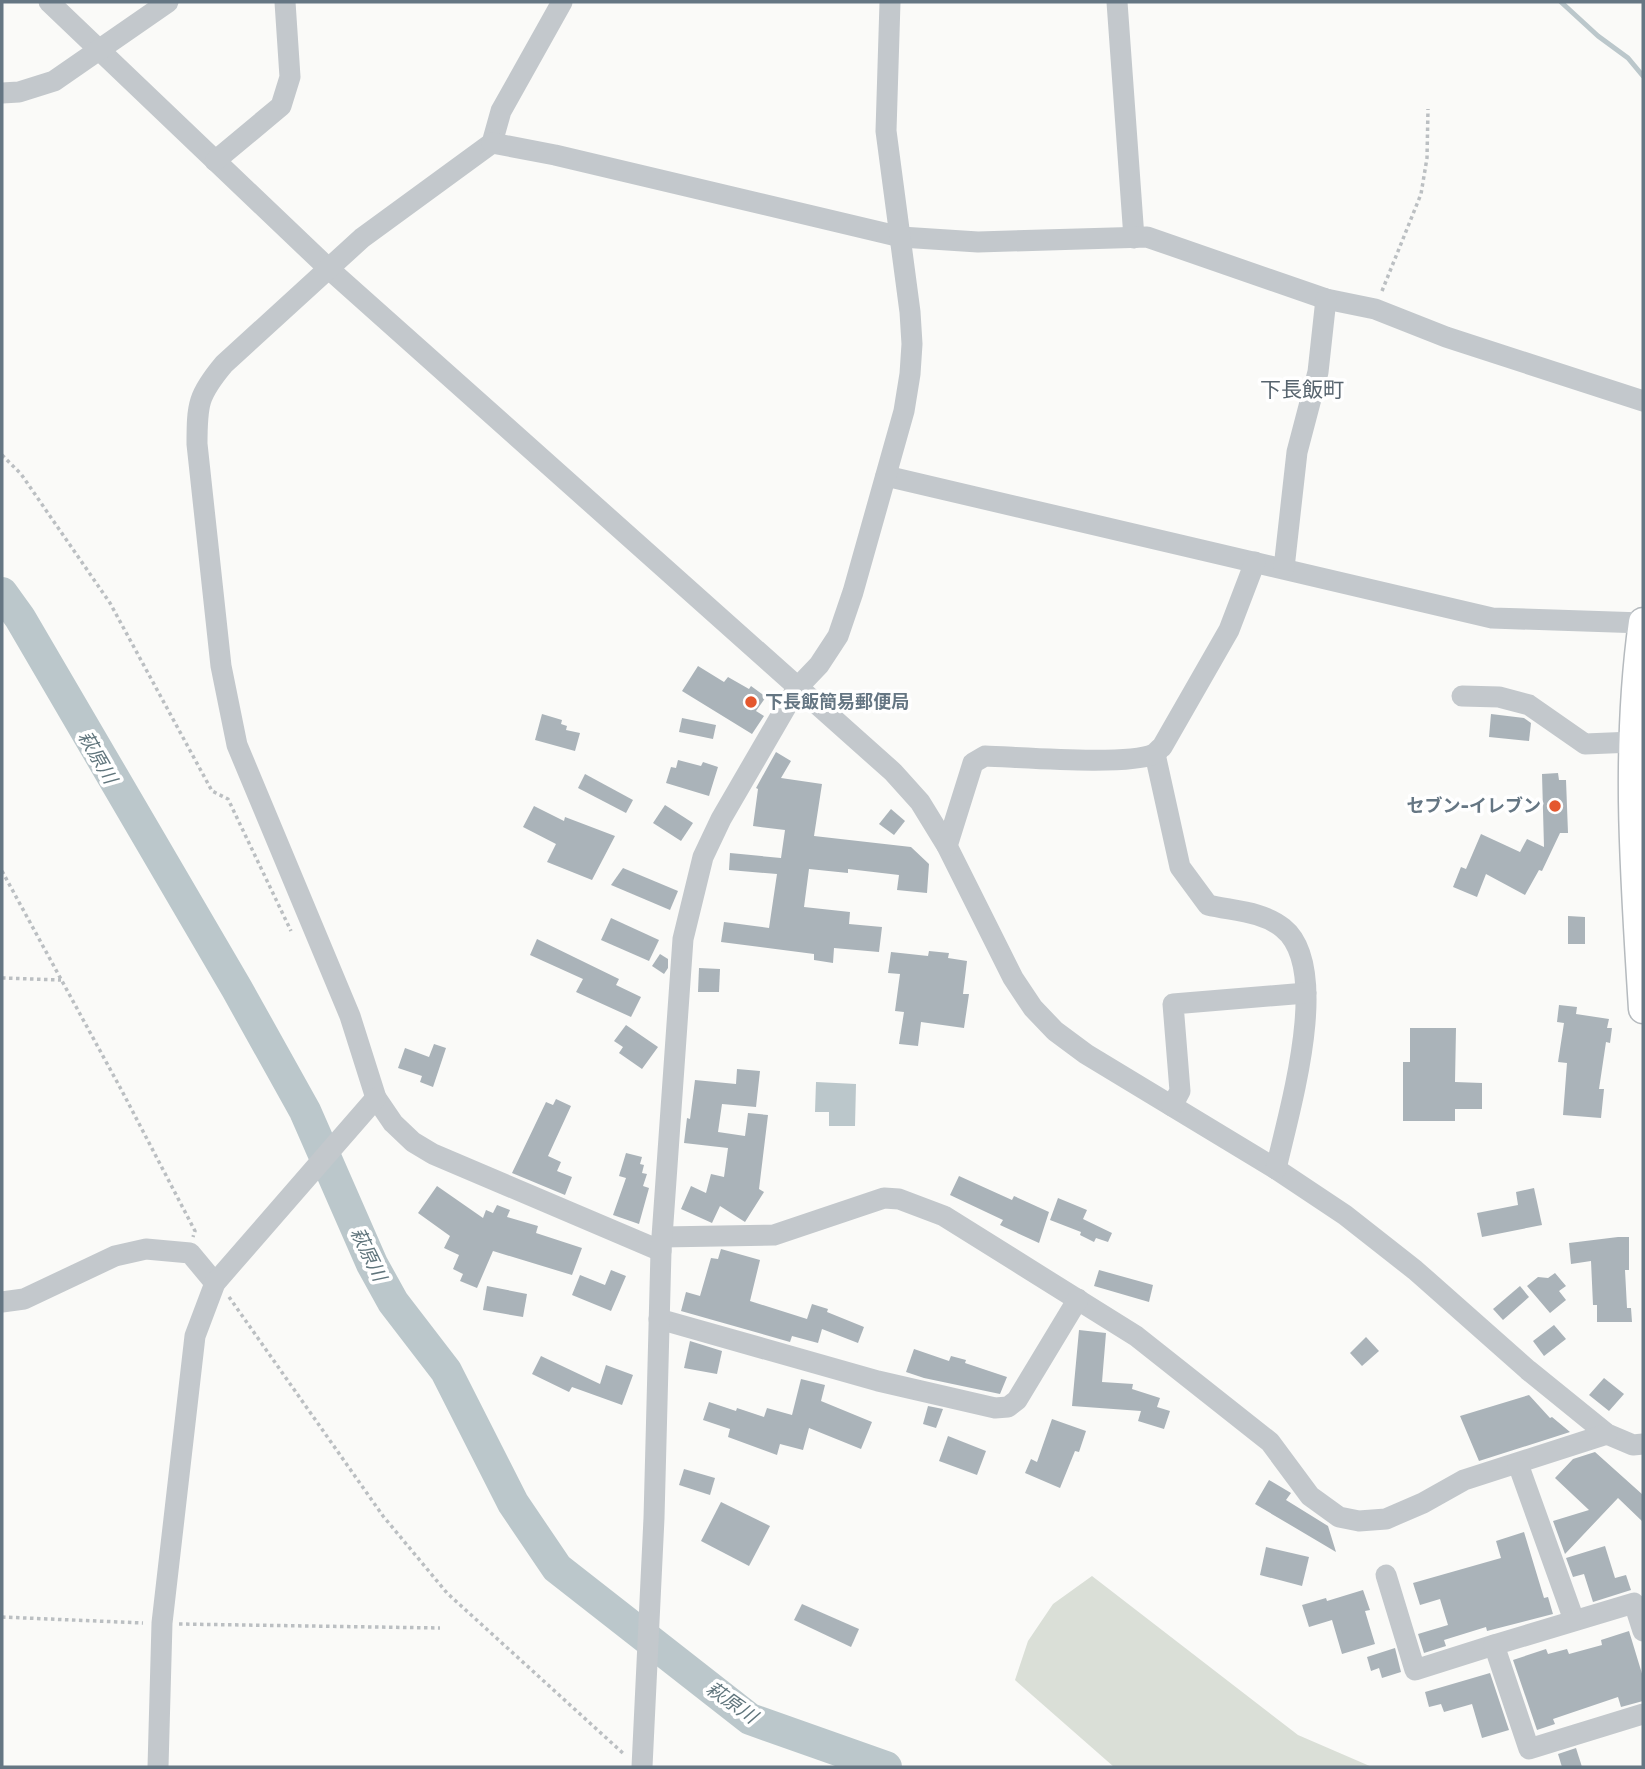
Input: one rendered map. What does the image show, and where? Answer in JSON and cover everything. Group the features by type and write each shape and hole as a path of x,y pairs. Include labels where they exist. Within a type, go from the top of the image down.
{"main road":[{"path":"1643,623 1633,742 1643,1009"}],"street":[{"path":"49,2 329,269 893,772 920,802 947,846 1013,978 1033,1008 1055,1031 1086,1054 1276,1169 1345,1215 1415,1270 1528,1370 1607,1434 1633,1444 1643,1444"},
{"path":"2,93 19,92 54,81 167,2"},
{"path":"215,161 281,106 290,76 285,2"},
{"path":"562,2 501,111 492,143 362,238 224,364 208,384 197,409 197,444 221,666 237,745 350,1016 370,1105 413,1142 433,1154 661,1244 774,1235 884,1198 899,1199 944,1216 1136,1336 1270,1442 1310,1496 1339,1517 1359,1521 1386,1519 1423,1503 1464,1480 1607,1434"},
{"path":"635,1763 654,1518 661,1244 683,939 703,857 721,819 797,688 820,665 838,636 904,411 912,354 910,312 886,131 890,2"},
{"path":"1117,2 1134,238"},
{"path":"492,143 555,155 901,237 978,242 1147,237 1326,299 1375,309 1446,337 1643,401"},
{"path":"1284,568 1297,453 1318,372 1326,299"},
{"path":"886,476 1492,618 1643,623"},
{"path":"947,846 973,763 985,756 1109,759 1138,758 1155,754 1162,747 1229,630 1255,562"},
{"path":"1462,696 1499,697 1529,705 1585,744 1633,742"},
{"path":"1155,754 1180,867 1189,881 1208,905 1252,912 1270,919 1298,944 1306,993 1305,1037 1276,1169"},
{"path":"1172,1106 1180,1091 1173,1004 1306,993"},
{"path":"158,1767 162,1623 195,1336 220,1279 370,1105"},
{"path":"2,1302 24,1299 115,1256 146,1249 190,1253 220,1279"},
{"path":"659,1319 878,1381 995,1408 1008,1407 1017,1400 1078,1299"},
{"path":"1518,1464 1574,1620"},
{"path":"1386,1575 1416,1670 1634,1603 1643,1631"},
{"path":"1494,1645 1529,1749 1643,1714"}],"path":[{"path":"1375,309 1421,194 1427,158 1428,109"},
{"path":"2,455 21,474 110,603 212,791 228,799 293,935"},
{"path":"2,871 195,1231 190,1253"},
{"path":"2,978 61,980"},
{"path":"220,1279 233,1302 383,1516 446,1593 635,1763"},
{"path":"2,1617 440,1628"}],"shaded area":[{"path":"816,1082 856,1084 855,1126 829,1126 829,1112 815,1112"},
{"path":"1092,1576 1298,1735 1372,1767 1114,1767 1015,1680 1028,1641 1053,1604"}],"building":[{"path":"698,666 724,682 728,677 749,689 751,686 766,697 756,711 764,716 752,734 682,691"},
{"path":"542,714 562,720 561,724 567,726 566,730 580,733 575,751 535,740"},
{"path":"1491,714 1524,718 1531,723 1529,741 1489,737"},
{"path":"682,718 716,725 713,739 679,732"},
{"path":"776,752 791,761 781,778 822,784 814,836 911,847 929,864 927,893 897,890 899,875 848,869 848,873 809,869 804,907 850,912 849,924 882,927 879,952 834,948 833,963 814,960 814,954 721,942 724,922 769,928 777,874 729,870 730,853 781,858 785,830 753,826 756,788"},
{"path":"678,760 701,766 703,762 718,767 709,796 666,783 671,767 676,768"},
{"path":"1558,773 1559,780 1566,780 1568,833 1560,833 1542,871 1539,870 1525,895 1486,874 1477,897 1453,887 1461,867 1466,869 1481,834 1520,852 1527,839 1544,847 1542,774"},
{"path":"585,774 633,800 626,813 578,788"},
{"path":"665,805 693,823 681,841 653,823"},
{"path":"534,806 564,821 565,817 615,836 592,880 547,862 556,844 523,827"},
{"path":"891,809 905,821 894,835 879,824"},
{"path":"623,868 678,891 670,910 611,885"},
{"path":"1568,916 1585,917 1585,944 1568,944"},
{"path":"611,918 659,940 649,961 601,940"},
{"path":"537,939 619,979 616,985 641,997 631,1017 576,992 583,979 530,955"},
{"path":"929,951 949,953 948,958 967,961 963,994 969,994 964,1028 921,1022 918,1046 899,1044 904,1012 895,1011 900,974 888,973 891,952 928,956"},
{"path":"660,954 668,959 668,968 664,974 652,966"},
{"path":"699,968 720,969 719,992 698,992"},
{"path":"1559,1005 1577,1007 1576,1014 1609,1019 1607,1028 1612,1028 1610,1043 1606,1042 1599,1089 1604,1089 1601,1118 1563,1115 1567,1063 1558,1062 1564,1023 1557,1022"},
{"path":"626,1025 658,1047 642,1069 619,1053 623,1047 614,1041"},
{"path":"1410,1028 1456,1028 1455,1082 1482,1083 1482,1109 1455,1109 1455,1121 1403,1121 1403,1062 1410,1062"},
{"path":"434,1044 446,1048 433,1087 420,1082 422,1076 398,1068 405,1048 429,1057"},
{"path":"737,1069 760,1071 756,1107 722,1104 718,1132 745,1136 748,1113 768,1115 759,1189 764,1192 745,1222 720,1206 712,1223 681,1209 691,1186 706,1193 711,1174 724,1177 728,1148 684,1143 687,1118 690,1119 695,1080 736,1084"},
{"path":"556,1099 571,1106 548,1156 561,1162 557,1171 572,1177 565,1195 512,1173 546,1102 553,1105"},
{"path":"626,1153 642,1157 642,1173 647,1174 643,1186 649,1188 639,1224 613,1215 626,1178 619,1176"},
{"path":"959,1176 1012,1200 1014,1196 1049,1212 1039,1243 1000,1225 1003,1220 950,1195"},
{"path":"437,1186 483,1218 486,1210 493,1213 497,1205 510,1210 507,1217 538,1226 536,1233 582,1248 572,1275 493,1251 477,1288 460,1281 463,1274 453,1269 459,1255 444,1248 450,1236 418,1213"},
{"path":"1534,1188 1542,1225 1482,1237 1477,1213 1518,1205 1516,1192"},
{"path":"1058,1198 1087,1210 1083,1219 1112,1233 1108,1242 1096,1238 1094,1242 1080,1235 1081,1232 1050,1220"},
{"path":"1629,1237 1629,1270 1625,1270 1627,1308 1631,1308 1632,1322 1597,1322 1597,1305 1593,1305 1591,1261 1571,1264 1569,1243"},
{"path":"721,1249 760,1260 750,1301 807,1319 812,1304 828,1309 827,1312 864,1327 858,1343 822,1329 818,1343 792,1336 790,1342 681,1311 686,1292 700,1296 711,1258 718,1259"},
{"path":"611,1270 626,1276 611,1311 572,1295 580,1275 605,1285"},
{"path":"1099,1270 1153,1285 1149,1302 1094,1286"},
{"path":"1555,1273 1566,1286 1559,1291 1566,1300 1550,1313 1527,1286 1538,1277 1548,1278"},
{"path":"487,1286 527,1294 523,1317 483,1310"},
{"path":"1520,1286 1529,1297 1503,1320 1493,1309"},
{"path":"1554,1325 1566,1339 1544,1356 1533,1341"},
{"path":"1079,1330 1106,1333 1102,1382 1133,1384 1132,1389 1160,1398 1157,1407 1170,1411 1164,1429 1138,1421 1141,1411 1072,1406"},
{"path":"1366,1337 1379,1351 1362,1366 1350,1353"},
{"path":"690,1341 722,1351 717,1374 684,1368"},
{"path":"914,1349 949,1361 951,1356 966,1360 965,1363 1007,1377 1000,1394 924,1378 906,1372"},
{"path":"541,1356 600,1384 606,1365 633,1375 622,1405 572,1387 569,1392 532,1374"},
{"path":"1604,1378 1624,1394 1609,1411 1589,1395"},
{"path":"801,1379 825,1385 821,1401 872,1422 861,1449 809,1428 803,1450 780,1444 777,1455 728,1437 730,1429 703,1420 709,1402 764,1417 767,1408 792,1415"},
{"path":"1529,1395 1550,1418 1570,1432 1479,1461 1460,1416"},
{"path":"928,1406 943,1409 936,1428 923,1424"},
{"path":"1052,1419 1086,1431 1079,1452 1075,1451 1060,1488 1025,1473 1031,1459 1037,1462"},
{"path":"948,1436 986,1451 977,1475 939,1461"},
{"path":"1595,1452 1643,1495 1643,1522 1618,1498 1565,1554 1553,1521 1589,1510 1555,1478 1573,1459"},
{"path":"684,1469 715,1478 710,1495 679,1485"},
{"path":"1269,1480 1291,1493 1286,1500 1328,1526 1336,1552 1255,1504"},
{"path":"721,1502 770,1526 749,1566 701,1541"},
{"path":"1524,1532 1544,1598 1548,1597 1553,1614 1487,1631 1486,1627 1444,1640 1446,1646 1424,1653 1418,1634 1448,1625 1440,1599 1420,1605 1413,1583 1501,1558 1496,1541"},
{"path":"1605,1546 1615,1578 1626,1575 1631,1590 1593,1602 1584,1574 1573,1577 1566,1558"},
{"path":"1266,1547 1309,1557 1302,1586 1260,1575"},
{"path":"1363,1590 1370,1610 1365,1611 1375,1644 1342,1654 1332,1620 1309,1627 1302,1605"},
{"path":"802,1604 859,1629 851,1647 794,1620"},
{"path":"1629,1631 1643,1677 1643,1701 1621,1707 1618,1697 1553,1719 1555,1724 1537,1730 1513,1660 1546,1649 1548,1654 1567,1649 1569,1654 1602,1645 1601,1640"},
{"path":"1395,1648 1401,1672 1382,1678 1379,1668 1371,1671 1367,1657"},
{"path":"1490,1673 1509,1730 1482,1738 1472,1704 1444,1712 1441,1704 1429,1707 1425,1692"},
{"path":"1576,1748 1582,1767 1562,1767 1558,1754"}],"waterway":[{"path":"1561,2 1598,36 1628,58 1643,76"},
{"name":"萩原川","path":"2,593 20,618 237,989 305,1111 372,1264 393,1302 446,1371 513,1503 557,1568 750,1719 886,1767"}],"place":[{"name":"下長飯簡易郵便局","path":"751,702"},
{"name":"セブン-イレブン","path":"1555,806"}],"district":[{"name":"下長飯町","path":"1302,390"}]}
